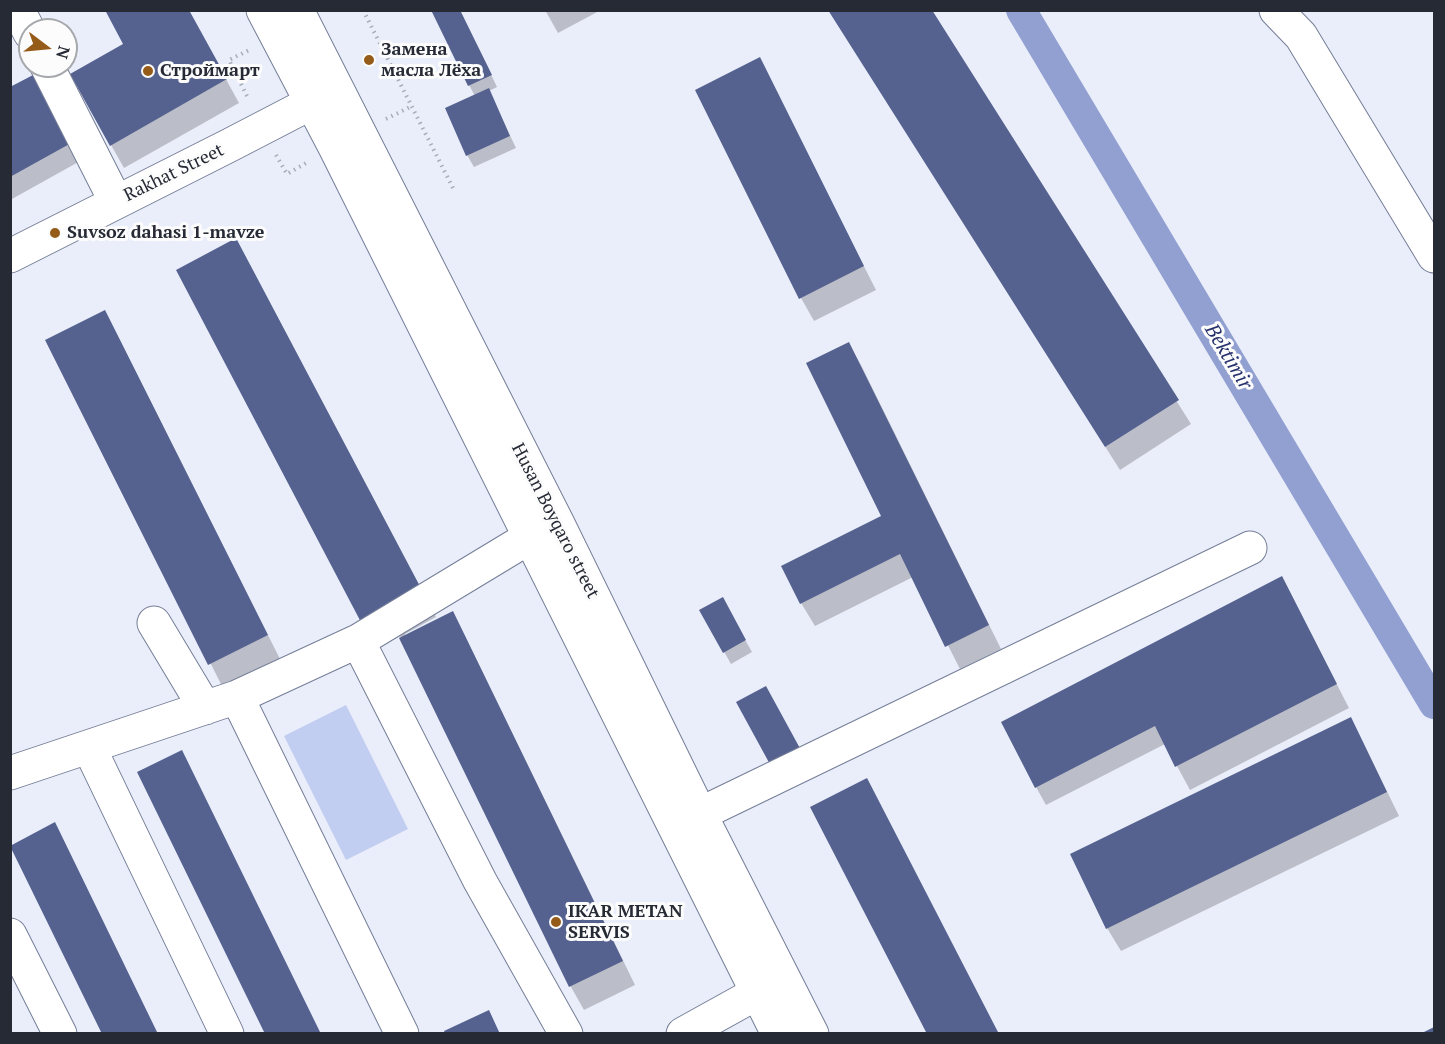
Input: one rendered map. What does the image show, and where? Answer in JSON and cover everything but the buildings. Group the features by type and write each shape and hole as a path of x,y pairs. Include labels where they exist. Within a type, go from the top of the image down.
{"main road":[{"name":"Husan Boyqaro street","path":"264,10 324,96 544,531 778,1034"},
{"name":"Husan Boyqaro street","path":"297,10 324,96"},
{"path":"1276,10 1301,36 1434,256"},
{"path":"52,78 116,202"},
{"name":"Rakhat Street","path":"10,256 324,96"},
{"name":"Husan Boyqaro street","path":"544,531 700,814 812,1034"},
{"path":"10,773 237,697 358,641 544,531"},
{"path":"700,814 1250,548"},
{"path":"154,623 204,708"},
{"path":"358,641 480,881 566,1034"},
{"path":"237,697 402,1034"},
{"path":"89,747 227,1034"},
{"path":"10,935 60,1034"},
{"path":"683,1034 758,993"}],"path":[{"path":"363,10 453,188"},
{"path":"247,96 229,60 253,48"},
{"path":"377,124 412,106"},
{"path":"276,154 287,174 312,160"}],"shaded area":[{"path":"346,705 408,829 346,860 284,736"}],"waterway":[{"name":"Bektimir","path":"1021,10 1434,704"}],"place":[{"name":"Замена масла Лёха","path":"369,60"},
{"name":"Строймарт","path":"148,71"},
{"name":"Suvsoz dahasi 1-mavze","path":"55,233"},
{"name":"IKAR METAN SERVIS","path":"556,922"}]}
